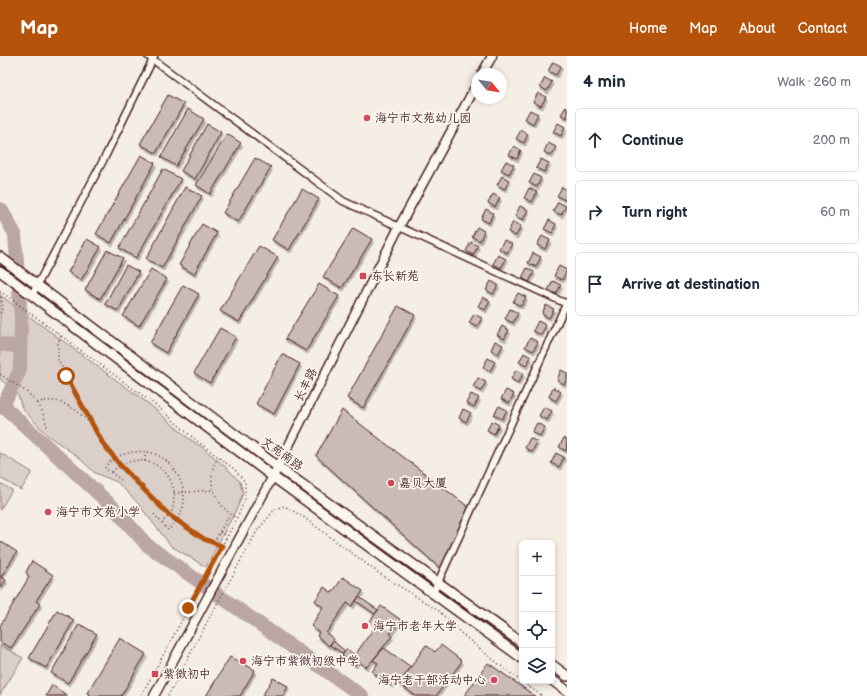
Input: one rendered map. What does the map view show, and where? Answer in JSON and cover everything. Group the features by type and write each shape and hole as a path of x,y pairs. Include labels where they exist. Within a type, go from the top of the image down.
{"main road":[{"name":"文苑南路","path":"0,257 278,467 519,641"},
{"name":"文苑南路","path":"0,271 272,476 519,656"},
{"path":"555,667 567,676"},
{"path":"555,682 567,691"}],"street":[{"path":"485,68 492,56"},
{"path":"32,295 34,282 106,155 152,57 343,201 567,303 433,594"},
{"name":"长丰路","path":"154,696 278,467 399,227 471,95"}],"path":[{"path":"0,292 3,307 0,314"},
{"path":"0,292 152,403 192,437 236,470 245,482 245,500 222,546 141,696"},
{"path":"61,336 58,343 58,360 61,368 71,382 102,442 120,465 169,515 204,539 222,546"},
{"path":"0,374 24,391 37,403 42,411 47,427"},
{"path":"37,403 43,401 59,401 69,405 92,425"},
{"path":"121,480 105,468 107,464 115,458 132,452 146,452 153,453 168,463 179,478 184,493 182,512 168,530 154,514"},
{"path":"145,461 146,452"},
{"path":"218,456 213,465 214,495 222,507 236,518"},
{"path":"112,472 120,465 132,461 145,461 156,465 167,475 174,488 173,505 169,515 162,522"},
{"path":"174,493 213,490"},
{"path":"168,696 257,531 275,509 284,506 302,516 380,574 439,611 462,634 506,670 542,696"},
{"path":"214,542 230,514"},
{"path":"220,532 227,536"}],"shaded area":[{"path":"0,295 149,404 188,438 202,447 230,471 240,482 243,493 238,506 206,567 171,546 136,501 117,482 95,473 77,456 47,435 22,408 18,395 0,379"},
{"path":"0,453 32,472 21,490 0,478"},
{"path":"0,483 12,490 0,510"},
{"path":"0,645 23,658 0,695"}],"building":[{"path":"553,62 561,66 556,75 548,71"},
{"path":"545,78 552,82 547,91 540,87"},
{"path":"538,93 546,97 541,106 533,102"},
{"path":"168,95 184,104 156,153 140,144"},
{"path":"566,106 567,107 567,118 561,115"},
{"path":"188,109 204,119 176,166 161,157"},
{"path":"530,110 538,114 533,124 525,119"},
{"path":"558,123 565,127 561,136 553,132"},
{"path":"207,124 221,132 195,179 181,171"},
{"path":"521,130 528,134 524,143 516,139"},
{"path":"227,134 241,143 210,194 196,185"},
{"path":"548,143 556,147 551,156 544,152"},
{"path":"514,146 521,150 517,159 509,155"},
{"path":"141,155 155,163 111,243 96,234"},
{"path":"255,158 271,167 238,222 223,213"},
{"path":"541,159 549,163 544,172 536,168"},
{"path":"506,161 514,165 509,174 501,170"},
{"path":"163,169 181,179 136,258 119,248"},
{"path":"534,174 541,178 537,187 529,183"},
{"path":"502,176 509,180 505,189 497,185"},
{"path":"185,187 202,196 162,268 146,259"},
{"path":"562,187 567,190 567,197 565,200 557,196"},
{"path":"529,188 537,192 532,202 524,198"},
{"path":"302,189 319,199 289,250 272,240"},
{"path":"493,194 500,198 495,207 488,203"},
{"path":"558,202 566,206 561,215 553,211"},
{"path":"520,206 528,210 523,220 515,216"},
{"path":"486,209 493,213 489,223 481,219"},
{"path":"549,220 556,224 552,233 544,229"},
{"path":"513,222 521,226 516,236 508,232"},
{"path":"202,224 217,233 194,274 179,265"},
{"path":"477,227 484,231 480,241 472,237"},
{"path":"353,228 372,239 342,288 323,277"},
{"path":"542,236 550,240 545,249 537,245"},
{"path":"87,239 101,247 81,280 68,272"},
{"path":"504,240 512,244 507,253 499,249"},
{"path":"471,242 478,246 473,255 466,251"},
{"path":"259,246 278,257 239,322 220,311"},
{"path":"107,250 123,258 100,299 85,290"},
{"path":"533,253 541,257 536,267 528,263"},
{"path":"498,255 506,259 501,268 493,264"},
{"path":"126,265 139,272 118,311 105,304"},
{"path":"559,266 567,270 562,280 554,276"},
{"path":"527,268 534,272 529,282 522,278"},
{"path":"151,269 167,279 139,326 123,316"},
{"path":"491,281 498,285 493,294 486,290"},
{"path":"553,281 561,285 556,294 548,290"},
{"path":"319,284 339,296 306,351 285,339"},
{"path":"183,285 199,294 166,353 150,343"},
{"path":"518,293 526,297 521,306 513,302"},
{"path":"483,297 490,301 485,310 478,306"},
{"path":"546,305 554,309 549,318 542,314"},
{"path":"398,306 415,315 363,408 347,398"},
{"path":"510,309 518,313 513,323 505,319"},
{"path":"474,314 482,318 477,327 469,323"},
{"path":"538,321 546,325 541,335 533,331"},
{"path":"502,326 509,330 504,339 497,335"},
{"path":"220,328 236,337 210,383 194,373"},
{"path":"530,338 538,342 533,351 525,347"},
{"path":"495,341 503,345 498,354 491,350"},
{"path":"524,353 531,357 526,366 519,362"},
{"path":"282,354 300,364 274,414 256,404"},
{"path":"488,358 495,362 490,371 483,367"},
{"path":"516,370 523,374 518,383 511,379"},
{"path":"561,370 567,373 567,378 564,384 557,380"},
{"path":"478,378 486,382 481,391 473,387"},
{"path":"553,387 561,392 556,401 549,397"},
{"path":"506,390 514,394 509,403 501,399"},
{"path":"471,394 479,398 474,407 466,403"},
{"path":"499,406 507,410 502,419 494,415"},
{"path":"544,407 552,411 547,420 539,416"},
{"path":"463,409 471,413 466,422 459,418"},
{"name":"嘉贝大厦","path":"342,410 471,509 443,571 316,456"},
{"path":"492,421 499,425 494,434 487,430"},
{"path":"537,423 545,427 540,436 532,432"},
{"path":"530,438 537,442 532,452 525,448"},
{"path":"564,438 567,440 566,451 559,447"},
{"path":"556,453 564,457 559,467 551,463"},
{"path":"0,541 17,552 1,577 6,580 0,589"},
{"path":"32,561 53,575 36,601 40,604 11,648 0,642 0,626 29,577 26,572"},
{"path":"343,577 363,591 352,606 347,603 326,633 334,639 329,646 317,636 319,632 311,626 323,607 315,601 324,587 332,593"},
{"path":"359,597 378,610 375,614 356,601"},
{"path":"381,606 401,620 390,634 392,636 366,667 358,661 355,665 342,656 346,649 355,655 376,625 370,621"},
{"path":"57,610 74,620 46,668 29,658"},
{"path":"79,624 97,634 68,683 51,673"},
{"path":"120,638 146,654 121,696 92,696 87,693"},
{"path":"333,641 345,651 343,654 330,645"},
{"path":"426,645 435,652 441,645 462,661 436,696 416,696 399,684"},
{"path":"384,648 411,667 402,680 397,677 391,685 372,672 378,663 373,660"},
{"path":"230,657 255,670 240,696 206,696"},
{"name":"海宁老干部活动中心","path":"488,663 535,696 464,696"},
{"path":"273,678 288,686 283,696 262,696"},
{"path":"52,685 68,696 46,696"}],"waterway":[{"path":"0,209 15,234 21,319 20,370 3,406 0,408"},
{"path":"0,344 20,347"},
{"path":"0,403 114,508 147,545 362,696"}],"place":[{"name":"海宁市文苑幼儿园","path":"367,118"},
{"name":"东长新苑","path":"363,276"},
{"name":"嘉贝大厦","path":"391,483"},
{"name":"海宁市文苑小学","path":"48,512"},
{"name":"海宁市老年大学","path":"365,626"},
{"name":"海宁市紫微初级中学","path":"243,661"},
{"name":"紫微初中","path":"155,674"},
{"name":"海宁老干部活动中心","path":"494,680"}],"route":[{"path":"66,376 71,382 102,442 120,465 176,521 204,539 222,546 188,608"}]}
